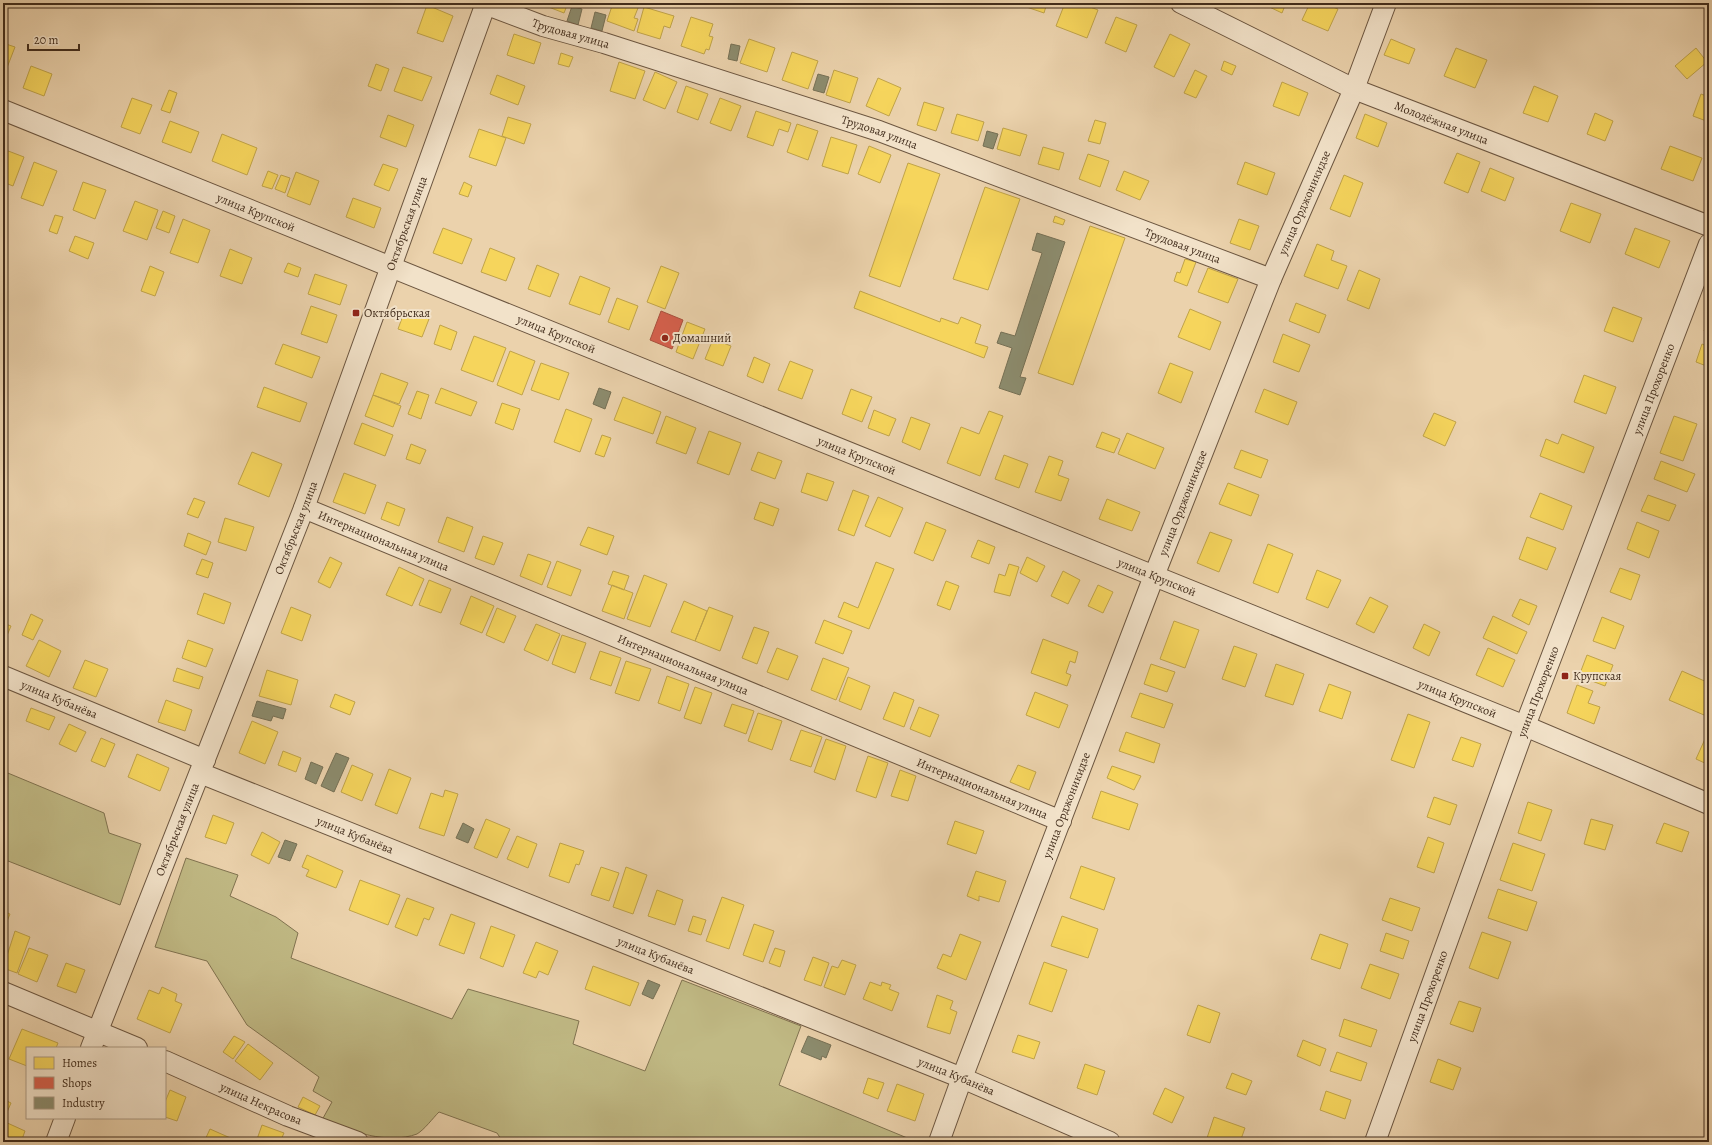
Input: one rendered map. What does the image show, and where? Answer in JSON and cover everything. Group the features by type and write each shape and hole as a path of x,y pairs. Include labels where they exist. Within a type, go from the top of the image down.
{"street":[{"name":"Молодёжная улица","path":"1181,3 1354,89 1709,226"},
{"name":"улица Орджоникидзе","path":"939,1142 962,1078 1154,576 1271,279 1354,89 1386,3"},
{"name":"Октябрьская улица","path":"94,1039 304,508 391,268 484,4"},
{"name":"Трудовая улица","path":"484,4 543,26 604,43 879,131 1271,279"},
{"name":"улица Крупской","path":"3,110 1525,726 1709,804"},
{"name":"улица Прохоренко","path":"1374,1142 1525,726 1709,244"},
{"name":"Интернациональная улица","path":"304,508 1060,821"},
{"name":"улица Кубанёва","path":"3,676 202,767 962,1078 1110,1142"},
{"path":"3,992 94,1039 132,1047"},
{"name":"улица Некрасова","path":"166,1061 288,1116 358,1142"},
{"path":"56,1142 65,1119"}],"shaded area":[{"path":"3,771 104,813 109,833 141,844 120,905 3,859"},
{"path":"186,858 238,875 230,896 276,917 298,933 291,958 452,1019 468,989 579,1021 573,1044 645,1071 682,980 801,1026 779,1085 917,1142 503,1142 497,1133 439,1112 426,1127 417,1134 394,1138 357,1132 322,1120 332,1102 313,1091 319,1077 247,1025 207,961 155,947"}],"building: Homes":[{"path":"547,3 568,3 564,13 546,6"},
{"path":"613,3 640,3 634,18 638,19 634,31 607,21"},
{"path":"1015,3 1047,3 1044,13"},
{"path":"1065,3 1080,3 1098,10 1087,38 1056,26"},
{"path":"1261,3 1286,3 1282,13"},
{"path":"1310,3 1323,3 1338,9 1328,31 1302,20"},
{"path":"427,5 453,16 443,42 417,33"},
{"path":"644,7 674,16 670,28 664,26 660,39 637,32"},
{"path":"691,17 713,24 709,36 713,37 709,50 706,49 704,54 681,46"},
{"path":"1116,17 1137,25 1126,52 1105,43"},
{"path":"514,34 541,43 534,64 507,55"},
{"path":"1170,34 1190,44 1174,77 1154,67"},
{"path":"749,39 775,48 767,72 740,63"},
{"path":"1391,39 1415,49 1409,64 1384,55"},
{"path":"3,43 15,47 3,78"},
{"path":"1456,48 1487,60 1475,88 1444,76"},
{"path":"1696,48 1707,62 1687,79 1675,66"},
{"path":"792,52 818,61 808,89 782,80"},
{"path":"561,53 573,57 569,67 558,64"},
{"path":"1224,61 1236,66 1232,75 1221,70"},
{"path":"619,62 645,71 635,99 610,91"},
{"path":"376,64 389,69 381,91 368,86"},
{"path":"31,66 52,74 44,96 23,88"},
{"path":"403,67 432,77 422,101 394,91"},
{"path":"834,70 858,78 850,103 826,95"},
{"path":"1195,70 1207,76 1196,98 1184,93"},
{"path":"655,72 677,82 665,109 643,100"},
{"path":"497,75 525,86 518,105 490,94"},
{"path":"878,78 901,88 889,116 866,106"},
{"path":"1282,82 1308,93 1299,116 1273,106"},
{"path":"686,86 708,94 698,120 677,112"},
{"path":"1534,86 1558,96 1548,122 1523,113"},
{"path":"169,90 177,93 170,113 161,110"},
{"path":"1701,94 1709,97 1709,122 1693,116"},
{"path":"132,98 152,105 140,134 121,127"},
{"path":"720,98 741,106 731,131 710,123"},
{"path":"924,102 944,108 936,131 917,125"},
{"path":"756,111 791,123 788,132 779,129 773,146 747,137"},
{"path":"1595,113 1613,121 1605,141 1587,134"},
{"path":"957,114 984,122 978,141 951,133"},
{"path":"1365,114 1387,123 1378,147 1356,138"},
{"path":"388,115 414,125 406,147 380,137"},
{"path":"508,117 531,124 524,144 502,136"},
{"path":"1095,120 1106,123 1100,144 1088,141"},
{"path":"170,121 199,132 191,153 162,142"},
{"path":"797,124 818,131 808,160 787,152"},
{"path":"1003,128 1027,135 1020,156 997,149"},
{"path":"479,129 506,138 496,166 469,157"},
{"path":"222,134 257,148 247,175 212,161"},
{"path":"831,137 857,145 848,174 822,166"},
{"path":"869,146 891,155 880,183 858,174"},
{"path":"1670,146 1702,158 1693,181 1661,169"},
{"path":"1043,147 1064,153 1059,170 1038,164"},
{"path":"3,149 24,157 13,186 3,182"},
{"path":"1457,153 1480,162 1468,193 1444,183"},
{"path":"1088,154 1109,161 1100,187 1079,179"},
{"path":"34,162 57,171 43,206 21,198"},
{"path":"1245,162 1275,173 1267,195 1237,184"},
{"path":"908,163 940,174 900,287 869,276"},
{"path":"383,164 398,169 389,191 374,185"},
{"path":"1490,168 1514,178 1505,201 1481,191"},
{"path":"268,171 278,175 272,189 262,186"},
{"path":"1124,171 1149,181 1140,200 1116,190"},
{"path":"296,172 319,181 310,205 287,196"},
{"path":"281,175 290,178 285,193 275,189"},
{"path":"1344,175 1363,183 1350,217 1330,209"},
{"path":"83,182 106,190 95,219 73,210"},
{"path":"464,182 472,186 468,197 459,194"},
{"path":"985,187 1020,199 988,290 953,279"},
{"path":"353,198 381,208 374,228 346,217"},
{"path":"135,201 158,210 147,240 123,231"},
{"path":"1571,203 1601,214 1590,243 1560,231"},
{"path":"163,211 175,216 169,233 156,228"},
{"path":"55,215 63,217 57,234 49,231"},
{"path":"1055,216 1065,220 1063,225 1053,222"},
{"path":"183,219 210,230 198,263 170,253"},
{"path":"1239,219 1259,226 1250,250 1230,243"},
{"path":"1090,226 1125,238 1073,385 1038,373"},
{"path":"443,228 472,239 462,264 433,253"},
{"path":"1635,228 1670,241 1659,268 1625,254"},
{"path":"75,236 94,243 88,259 69,251"},
{"path":"1317,244 1334,251 1331,260 1347,266 1338,289 1304,276"},
{"path":"490,248 515,258 506,281 481,272"},
{"path":"230,249 252,258 242,284 220,276"},
{"path":"1185,259 1196,262 1187,286 1174,281 1177,272 1180,273"},
{"path":"288,263 301,268 298,277 284,272"},
{"path":"537,265 559,274 550,297 528,289"},
{"path":"150,266 164,272 155,296 141,291"},
{"path":"661,266 679,273 665,309 647,302"},
{"path":"1208,268 1238,279 1228,303 1198,292"},
{"path":"1359,270 1380,279 1369,309 1347,300"},
{"path":"315,274 347,285 340,305 308,294"},
{"path":"580,276 610,288 600,315 569,304"},
{"path":"860,291 940,322 941,318 958,324 961,317 981,325 975,343 988,347 984,358 854,308"},
{"path":"617,298 638,306 629,330 608,322"},
{"path":"1296,303 1326,315 1319,333 1289,321"},
{"path":"311,306 337,315 327,343 301,334"},
{"path":"1613,307 1642,318 1633,342 1604,331"},
{"path":"1190,309 1221,322 1210,350 1178,337"},
{"path":"405,310 429,319 422,337 398,329"},
{"path":"1709,317 1709,332 1704,331"},
{"path":"687,322 705,329 693,359 676,352"},
{"path":"440,325 457,332 451,350 434,344"},
{"path":"1283,334 1310,345 1299,372 1273,362"},
{"path":"474,336 506,348 493,382 461,370"},
{"path":"713,339 731,346 723,366 705,359"},
{"path":"283,344 320,357 312,378 275,364"},
{"path":"1702,344 1709,347 1709,367 1696,362"},
{"path":"510,351 535,361 522,395 497,385"},
{"path":"754,357 770,364 763,383 747,376"},
{"path":"790,361 813,370 802,399 778,390"},
{"path":"541,363 569,373 559,400 531,390"},
{"path":"1170,363 1193,372 1181,403 1158,393"},
{"path":"381,373 408,383 399,404 373,395"},
{"path":"1584,375 1616,387 1606,414 1574,402"},
{"path":"264,387 307,403 300,422 257,407"},
{"path":"441,388 477,402 471,416 435,403"},
{"path":"851,389 872,397 862,422 842,414"},
{"path":"1264,389 1297,402 1288,425 1255,412"},
{"path":"417,391 429,395 421,419 408,414"},
{"path":"373,395 401,406 393,427 365,416"},
{"path":"623,397 661,412 653,434 614,420"},
{"path":"502,403 520,409 513,430 495,423"},
{"path":"566,409 592,419 580,452 554,442"},
{"path":"874,410 896,419 889,436 868,428"},
{"path":"989,411 1003,416 980,476 947,463 961,427 979,434"},
{"path":"1434,413 1456,422 1445,446 1423,436"},
{"path":"666,416 696,428 686,454 656,443"},
{"path":"1674,416 1697,424 1683,461 1660,453"},
{"path":"911,417 930,424 920,450 902,442"},
{"path":"362,423 393,435 385,456 354,444"},
{"path":"709,431 741,443 729,475 697,463"},
{"path":"1102,432 1120,439 1114,453 1096,447"},
{"path":"1127,433 1164,448 1155,469 1118,454"},
{"path":"1562,434 1594,447 1584,473 1540,456 1546,439 1558,444"},
{"path":"602,435 611,438 604,457 595,454"},
{"path":"411,444 426,450 420,464 406,459"},
{"path":"1241,450 1268,460 1261,478 1234,468"},
{"path":"252,452 282,464 269,497 238,484"},
{"path":"758,452 782,461 775,479 751,470"},
{"path":"1004,455 1028,464 1019,488 995,479"},
{"path":"1049,456 1063,461 1058,475 1069,479 1061,501 1035,492"},
{"path":"1661,461 1695,474 1687,492 1654,479"},
{"path":"344,473 376,485 365,514 333,502"},
{"path":"807,473 834,482 827,501 801,492"},
{"path":"1228,483 1259,495 1251,516 1219,504"},
{"path":"853,490 869,496 854,536 838,530"},
{"path":"1540,493 1572,506 1563,530 1530,517"},
{"path":"1648,495 1676,505 1669,521 1641,511"},
{"path":"878,497 903,508 890,537 865,526"},
{"path":"194,498 205,502 198,518 187,514"},
{"path":"1107,499 1140,512 1132,531 1099,519"},
{"path":"387,502 405,509 399,526 381,519"},
{"path":"760,502 779,509 773,526 754,519"},
{"path":"447,517 473,527 464,552 438,542"},
{"path":"225,518 254,527 246,551 218,542"},
{"path":"926,522 946,530 933,561 914,553"},
{"path":"1637,522 1659,531 1649,558 1627,549"},
{"path":"588,527 614,536 607,555 580,545"},
{"path":"1210,532 1232,540 1219,572 1197,563"},
{"path":"188,533 211,542 206,555 184,546"},
{"path":"483,536 503,543 494,565 475,558"},
{"path":"1527,537 1556,548 1547,570 1519,559"},
{"path":"978,540 995,547 989,564 971,557"},
{"path":"1268,544 1293,554 1278,593 1253,583"},
{"path":"528,554 551,562 542,585 520,576"},
{"path":"330,557 342,563 330,588 318,582"},
{"path":"1027,557 1045,566 1037,582 1020,573"},
{"path":"202,559 213,563 208,578 196,574"},
{"path":"557,561 581,570 571,596 547,587"},
{"path":"876,562 894,569 869,629 838,617 844,602 858,608"},
{"path":"1009,564 1019,567 1010,596 994,592 999,574 1005,576"},
{"path":"399,567 424,579 412,606 386,595"},
{"path":"1620,568 1640,575 1631,600 1610,592"},
{"path":"1317,570 1341,580 1328,608 1306,599"},
{"path":"613,571 629,576 624,590 608,584"},
{"path":"1063,571 1080,580 1068,604 1051,596"},
{"path":"644,575 667,584 650,627 627,619"},
{"path":"429,580 451,589 441,613 419,605"},
{"path":"946,581 959,586 950,610 937,605"},
{"path":"612,585 633,593 624,619 602,611"},
{"path":"1098,585 1113,592 1103,613 1088,606"},
{"path":"204,593 231,603 224,624 197,614"},
{"path":"471,596 494,606 482,633 460,624"},
{"path":"1370,597 1388,606 1374,633 1356,624"},
{"path":"1520,599 1537,606 1529,625 1512,616"},
{"path":"684,601 707,611 695,641 671,632"},
{"path":"291,607 311,615 302,641 281,633"},
{"path":"709,607 733,616 720,651 695,641"},
{"path":"497,608 516,616 504,643 486,635"},
{"path":"31,614 43,620 33,640 22,635"},
{"path":"1493,616 1527,632 1517,654 1483,638"},
{"path":"1602,617 1624,626 1615,649 1593,641"},
{"path":"824,620 852,631 843,654 815,643"},
{"path":"1174,621 1199,630 1185,668 1160,659"},
{"path":"3,623 11,626 3,645"},
{"path":"536,624 560,634 548,661 524,650"},
{"path":"1424,624 1440,632 1429,656 1413,648"},
{"path":"754,627 769,632 757,664 742,658"},
{"path":"562,635 586,643 575,673 552,664"},
{"path":"1043,639 1078,652 1075,663 1070,661 1066,673 1071,675 1067,686 1031,673"},
{"path":"39,640 61,651 49,677 26,666"},
{"path":"188,640 213,649 206,667 182,658"},
{"path":"1234,646 1257,654 1245,687 1222,679"},
{"path":"777,648 798,656 788,680 767,672"},
{"path":"1488,648 1515,660 1503,687 1476,675"},
{"path":"600,651 621,658 611,686 590,679"},
{"path":"1587,655 1613,665 1605,686 1579,676"},
{"path":"823,658 849,668 836,700 811,690"},
{"path":"85,660 108,669 96,697 73,688"},
{"path":"626,661 651,669 639,701 615,693"},
{"path":"1151,664 1175,672 1167,692 1144,684"},
{"path":"1276,664 1304,674 1293,705 1265,696"},
{"path":"177,668 203,677 199,689 173,681"},
{"path":"267,670 298,680 291,705 259,696"},
{"path":"1682,671 1709,683 1709,704 1704,715 1669,700"},
{"path":"667,676 689,684 680,711 658,703"},
{"path":"848,677 870,686 861,710 839,701"},
{"path":"1329,684 1351,692 1342,719 1319,711"},
{"path":"1577,685 1593,691 1588,703 1600,707 1594,724 1567,713"},
{"path":"695,687 712,693 701,724 684,718"},
{"path":"894,692 914,700 904,727 883,719"},
{"path":"1035,692 1068,705 1059,728 1026,715"},
{"path":"1140,693 1173,704 1164,728 1131,717"},
{"path":"335,694 355,702 350,715 330,707"},
{"path":"166,700 192,710 185,731 158,722"},
{"path":"732,704 754,711 746,734 724,726"},
{"path":"919,707 939,715 930,737 910,729"},
{"path":"31,708 55,717 49,730 26,721"},
{"path":"758,713 782,721 772,750 748,741"},
{"path":"1408,714 1430,722 1414,768 1391,760"},
{"path":"252,721 278,732 265,764 239,753"},
{"path":"69,724 86,732 76,752 59,744"},
{"path":"801,730 822,737 811,767 790,760"},
{"path":"1709,730 1709,765 1696,759"},
{"path":"1126,732 1160,744 1154,763 1119,751"},
{"path":"1461,737 1481,744 1473,767 1452,760"},
{"path":"101,738 115,744 105,767 91,761"},
{"path":"826,739 846,746 835,780 814,772"},
{"path":"283,751 301,758 296,772 278,765"},
{"path":"137,754 169,768 160,791 128,777"},
{"path":"868,756 888,763 876,798 856,791"},
{"path":"352,765 373,774 362,801 341,792"},
{"path":"1018,765 1036,772 1029,790 1010,782"},
{"path":"1112,766 1141,776 1134,790 1107,778"},
{"path":"389,769 411,778 397,814 375,805"},
{"path":"900,770 916,776 908,801 891,796"},
{"path":"445,790 458,794 444,836 419,828 431,793 443,797"},
{"path":"1101,791 1138,804 1129,830 1092,818"},
{"path":"1434,797 1457,805 1450,825 1427,817"},
{"path":"1528,802 1552,810 1541,841 1518,833"},
{"path":"213,815 234,823 226,844 205,837"},
{"path":"486,819 510,829 497,858 474,848"},
{"path":"1591,819 1613,825 1605,850 1584,844"},
{"path":"955,821 984,831 976,854 947,844"},
{"path":"1664,823 1689,832 1682,852 1656,843"},
{"path":"262,832 280,842 269,864 251,855"},
{"path":"517,836 537,844 528,868 507,859"},
{"path":"1428,837 1444,843 1434,873 1417,867"},
{"path":"560,843 584,851 579,865 576,864 569,883 549,876"},
{"path":"1513,843 1545,854 1532,891 1500,880"},
{"path":"307,855 343,871 336,888 306,876 309,870 302,867"},
{"path":"1081,866 1115,878 1104,910 1070,898"},
{"path":"601,867 619,873 609,901 591,895"},
{"path":"626,867 647,875 633,914 613,907"},
{"path":"976,871 1006,881 999,902 979,896 979,901 967,896"},
{"path":"360,880 400,895 388,925 349,910"},
{"path":"1498,889 1537,902 1527,931 1488,918"},
{"path":"657,890 683,900 675,925 648,916"},
{"path":"722,897 744,905 729,949 706,941"},
{"path":"407,898 434,908 429,920 424,918 417,936 395,927"},
{"path":"1390,898 1420,908 1412,931 1382,920"},
{"path":"3,911 10,914 3,931"},
{"path":"451,914 475,923 464,954 439,945"},
{"path":"693,916 706,920 701,935 688,931"},
{"path":"1062,916 1098,929 1088,958 1051,946"},
{"path":"754,924 774,931 763,962 743,955"},
{"path":"491,926 515,935 503,967 480,958"},
{"path":"15,931 30,937 17,973 3,968"},
{"path":"1482,932 1511,942 1498,979 1469,968"},
{"path":"1386,933 1409,941 1403,959 1380,951"},
{"path":"960,934 981,942 966,980 937,968 943,954 951,957"},
{"path":"1320,934 1348,944 1340,969 1311,959"},
{"path":"536,942 558,951 548,975 539,971 536,978 523,973"},
{"path":"29,948 48,955 37,982 18,974"},
{"path":"775,948 785,951 780,967 769,963"},
{"path":"813,957 829,963 821,986 804,980"},
{"path":"842,960 856,965 845,995 824,987 832,966 838,968"},
{"path":"1044,962 1067,970 1052,1012 1029,1004"},
{"path":"66,963 85,970 76,993 57,986"},
{"path":"1370,964 1399,974 1390,999 1361,988"},
{"path":"593,966 639,983 630,1006 585,989"},
{"path":"870,982 881,986 882,982 891,985 889,989 899,993 892,1011 863,999"},
{"path":"162,987 177,994 175,1001 182,1004 170,1033 137,1019 149,990 159,994"},
{"path":"937,995 953,1001 950,1009 957,1012 950,1034 927,1027"},
{"path":"1459,1001 1481,1008 1473,1032 1450,1024"},
{"path":"1198,1005 1220,1013 1210,1043 1187,1035"},
{"path":"1344,1019 1377,1030 1371,1047 1339,1036"},
{"path":"22,1029 58,1043 56,1047 26,1047 26,1066 9,1059"},
{"path":"1018,1035 1040,1042 1034,1059 1012,1052"},
{"path":"234,1036 245,1042 233,1059 223,1052"},
{"path":"1303,1040 1326,1049 1320,1066 1297,1056"},
{"path":"248,1044 273,1063 260,1080 235,1061"},
{"path":"1337,1052 1367,1063 1361,1081 1330,1071"},
{"path":"1438,1059 1461,1068 1453,1090 1430,1082"},
{"path":"1085,1064 1105,1071 1097,1095 1077,1088"},
{"path":"1232,1073 1252,1081 1246,1095 1226,1088"},
{"path":"868,1078 884,1083 878,1099 863,1093"},
{"path":"897,1084 924,1094 915,1121 887,1111"},
{"path":"1165,1088 1184,1097 1172,1123 1153,1114"},
{"path":"170,1090 186,1097 177,1121 166,1117 166,1100"},
{"path":"1326,1091 1351,1100 1345,1119 1320,1110"},
{"path":"303,1097 320,1106 315,1115 298,1107"},
{"path":"3,1099 11,1103 4,1119 3,1118"},
{"path":"1214,1117 1245,1128 1240,1142 1206,1141"},
{"path":"3,1121 25,1131 21,1142 3,1142"},
{"path":"262,1125 284,1133 280,1142 256,1142"},
{"path":"210,1129 235,1140 234,1142 204,1142"}],"building: Shops":[{"path":"661,311 683,320 672,349 650,340"}],"building: Industry":[{"path":"572,6 582,9 578,25 567,21"},
{"path":"595,12 606,15 602,31 591,28"},
{"path":"731,44 740,46 737,61 728,59"},
{"path":"818,74 829,77 824,93 813,90"},
{"path":"987,131 998,134 993,149 983,146"},
{"path":"1037,233 1065,242 1020,377 1026,378 1020,395 999,388 1012,348 997,343 1001,332 1015,336 1042,253 1032,250"},
{"path":"599,388 611,392 605,409 593,404"},
{"path":"257,701 286,709 283,719 273,716 271,721 252,716"},
{"path":"336,753 349,758 334,792 321,786"},
{"path":"311,762 323,767 316,784 305,779"},
{"path":"463,823 474,829 468,843 456,838"},
{"path":"285,840 297,844 290,861 278,857"},
{"path":"648,980 660,985 653,999 642,994"},
{"path":"808,1036 831,1045 826,1058 822,1056 821,1060 801,1052"}],"place":[{"name":"Октябрьская","path":"356,313"},
{"name":"Домашний","path":"665,338"},
{"name":"Крупская","path":"1565,676"}]}
